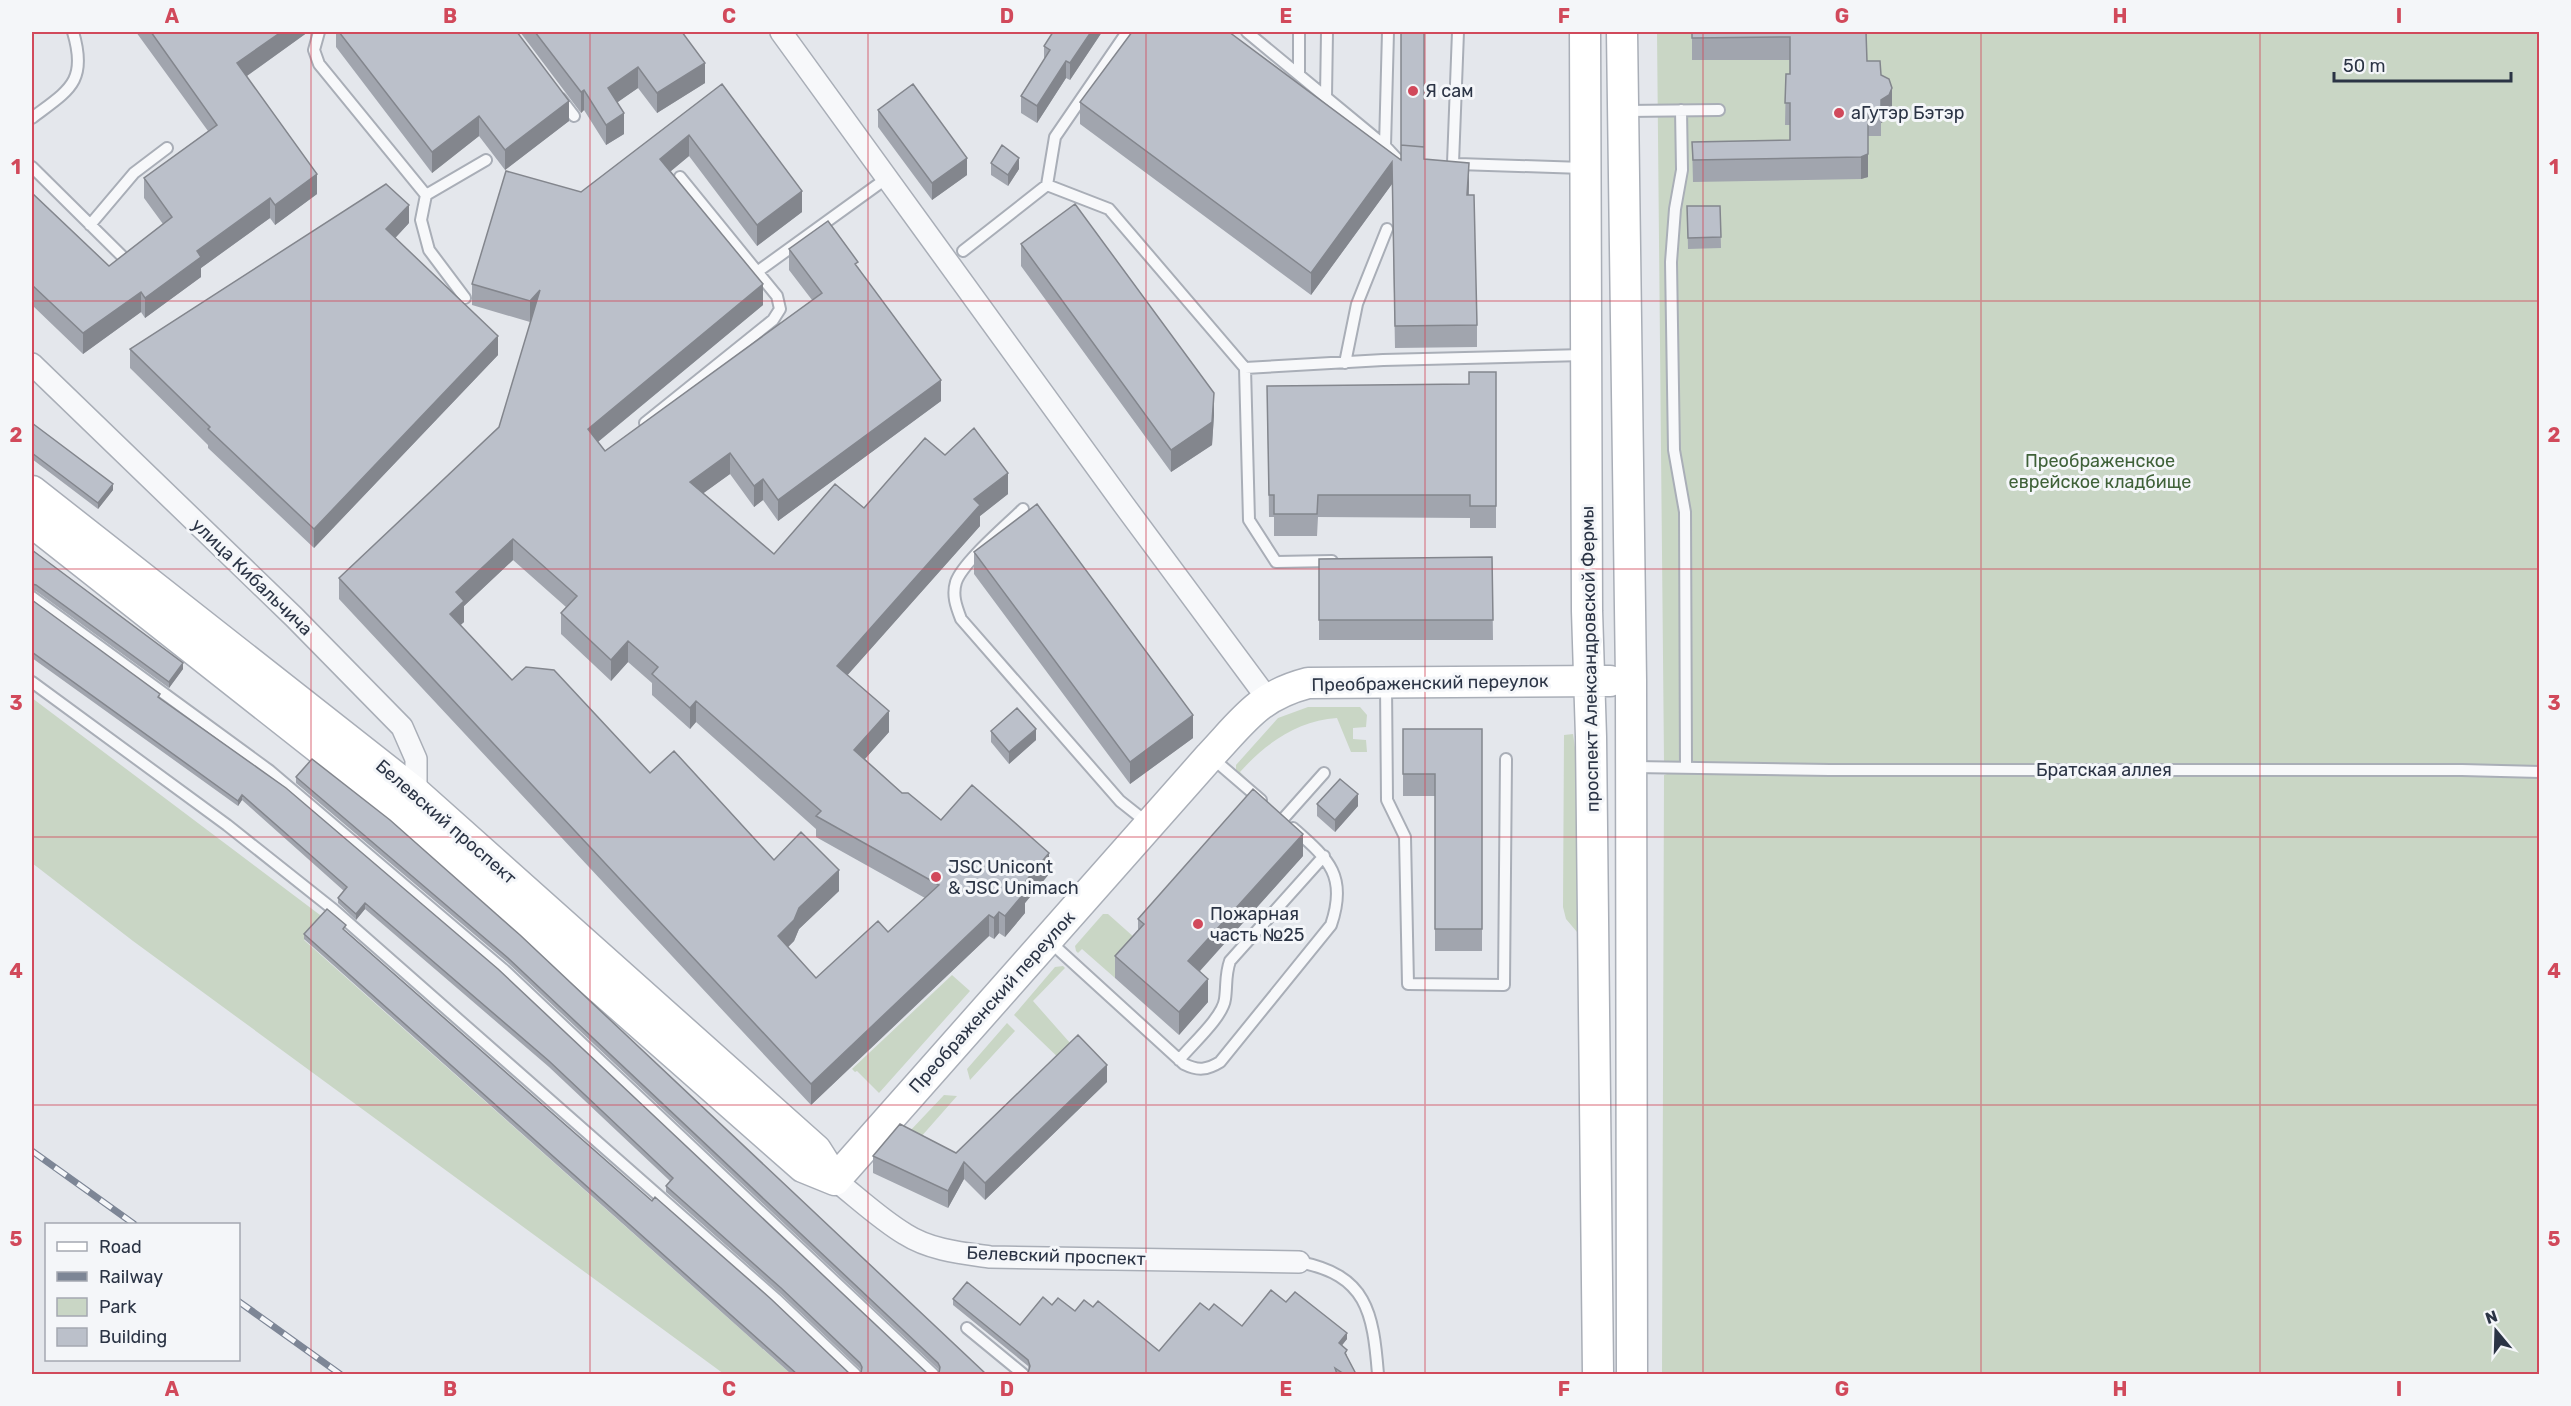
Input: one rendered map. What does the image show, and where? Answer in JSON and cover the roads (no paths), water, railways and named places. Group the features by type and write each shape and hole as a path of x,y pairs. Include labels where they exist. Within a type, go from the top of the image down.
{"main road":[{"name":"проспект Александровской Фермы","path":"1585,32 1589,681 1598,1374"},
{"path":"1622,32 1631,680 1632,1374"},
{"name":"Белевский проспект","path":"32,491 409,803 816,1150 835,1180"},
{"name":"Белевский проспект","path":"32,522 409,803"},
{"name":"Преображенский переулок","path":"835,1180 1210,756 1250,712 1267,698 1285,689 1308,683 1631,680"}],"street":[{"path":"781,32 1267,698"},
{"name":"улица Кибальчича","path":"32,364 294,617 402,727 416,759 409,803"},
{"name":"Белевский проспект","path":"835,1180 906,1235 930,1246 957,1253 990,1257 1299,1262"}],"lane":[{"path":"32,118 69,90 78,71 78,49 73,32"},
{"path":"319,32 314,50 319,64 426,195 422,220 429,250 465,298"},
{"path":"963,251 1047,184 1055,137 1126,32"},
{"path":"1247,32 1385,146 1396,159 1408,160"},
{"path":"1299,32 1299,74"},
{"path":"1326,96 1327,32"},
{"path":"1385,146 1388,32"},
{"path":"1458,32 1447,163 1586,168"},
{"path":"553,88 574,116"},
{"path":"1681,110 1682,170 1675,209 1671,262 1674,450 1685,512 1686,768"},
{"path":"1623,111 1719,110"},
{"path":"90,225 134,173 167,148"},
{"path":"426,195 486,159"},
{"path":"32,167 124,258"},
{"path":"633,432 773,320 780,309 777,296 680,177"},
{"path":"757,272 887,178"},
{"path":"1047,184 1109,209 1245,368 1249,520 1276,562 1345,561"},
{"path":"1346,363 1357,304 1387,229"},
{"path":"1245,368 1587,355"},
{"path":"1023,509 964,567 960,574 954,599 961,619 1120,801 1150,825"},
{"path":"32,597 270,771 494,961 933,1374"},
{"path":"32,682 227,825 334,910 776,1299 855,1374"},
{"path":"1386,683 1387,800 1405,837 1408,984 1504,984 1506,759"},
{"path":"1048,940 1179,1060 1196,1070 1209,1068 1220,1062 1331,925 1338,903 1336,878 1324,856 1210,756"},
{"name":"Братская аллея","path":"1631,767 1830,770 2540,772"},
{"path":"1275,812 1324,773"},
{"path":"1179,1060 1221,1011 1225,1000 1226,973 1230,962 1324,856"},
{"path":"1299,1262 1325,1267 1342,1276 1357,1290 1369,1314 1378,1374"},
{"path":"967,1328 1023,1374"}],"railway":[{"path":"32,1151 133,1223"},
{"path":"240,1302 340,1374"}],"place":[{"name":"Я сам","path":"1413,91"},
{"name":"аГутэр Бэтэр","path":"1839,113"},
{"name":"JSC Unicont & JSC Unimach","path":"936,877"},
{"name":"Пожарная часть №25","path":"1198,924"}],"park label":[{"name":"Преображенское еврейское кладбище","path":"2100,471"}]}
